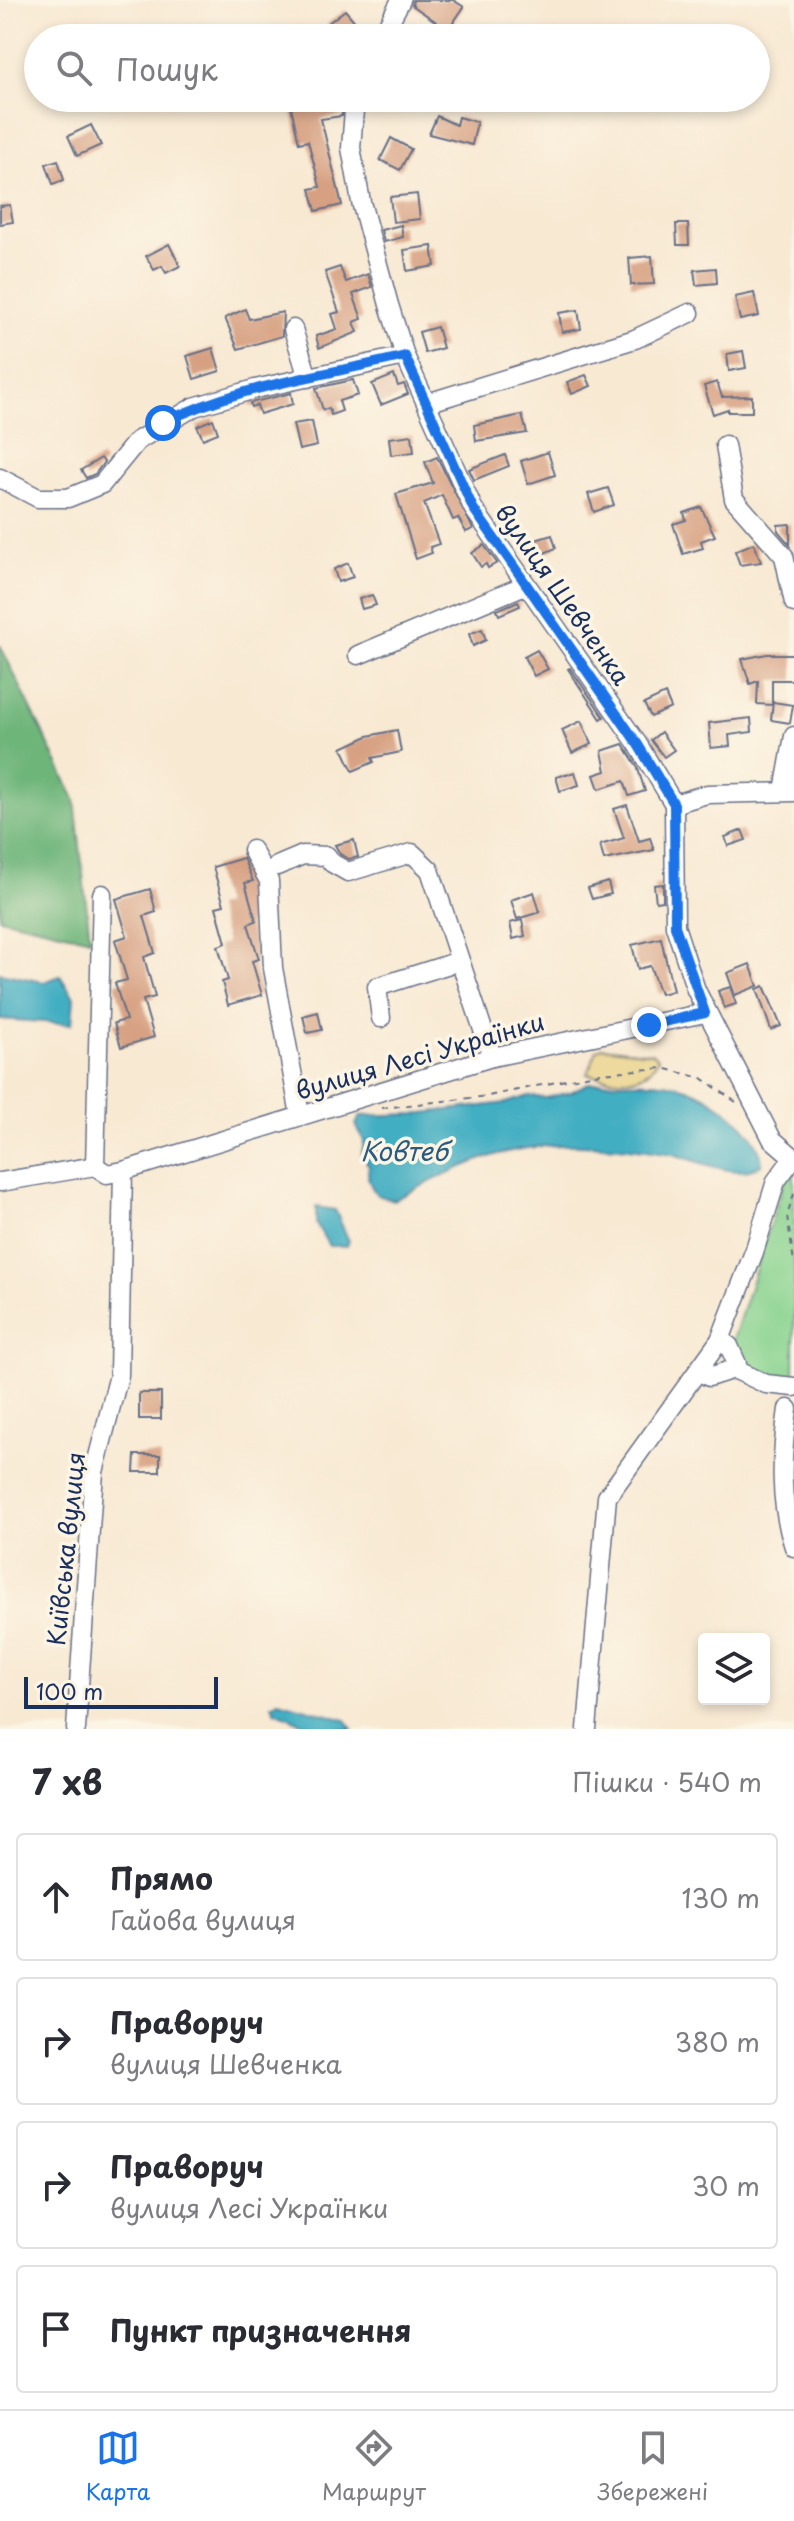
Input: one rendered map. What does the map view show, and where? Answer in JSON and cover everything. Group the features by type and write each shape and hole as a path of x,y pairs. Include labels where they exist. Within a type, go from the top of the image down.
{"street":[{"path":"388,24 401,0"},
{"name":"вулиця Шевченка","path":"354,112 351,148 361,202 405,356 473,508 637,743 674,804"},
{"path":"427,403 635,339 690,313"},
{"path":"293,329 308,378"},
{"path":"0,478 38,498 68,498 102,484 137,441 194,407 255,389 405,356"},
{"path":"725,445 734,499 784,556 794,603"},
{"path":"358,655 525,585"},
{"path":"587,1729 607,1497 700,1372 720,1340 754,1252 776,1181 794,1157 772,1139 705,1013 675,926 674,804 707,794 789,792 794,736"},
{"path":"252,850 269,881 273,968 300,1115"},
{"path":"277,866 314,854 327,856 332,863 348,872 412,853 430,870 492,1057"},
{"path":"95,1166 102,894"},
{"path":"381,1018 377,987 459,961"},
{"name":"вулиця Лесі Українки","path":"123,1171 492,1057 705,1013"},
{"path":"0,1182 95,1166 107,1174 123,1171"},
{"name":"Київська вулиця","path":"76,1729 94,1472 119,1375 123,1171"},
{"path":"700,1372 709,1377 734,1369 737,1364 729,1346 720,1340"},
{"path":"734,1369 766,1384 791,1407 783,1446 784,1517 794,1547"},
{"path":"766,1384 794,1387"}],"path":[{"path":"379,1108 488,1096 600,1073 663,1068 702,1078 738,1104"},
{"path":"794,1194 787,1216 794,1262"}],"green space":[{"path":"0,645 75,799 90,939 0,918"},
{"path":"794,1169 794,1382 762,1378 741,1367 732,1343 784,1182"}],"sand":[{"path":"603,1047 652,1053 658,1058 653,1067 637,1077 617,1079 587,1074 597,1050"}],"water":[{"path":"0,973 44,982 60,976 74,997 72,1024 0,1019"},
{"name":"Ковтеб","path":"589,1083 663,1083 696,1092 734,1116 745,1128 760,1152 762,1164 753,1169 729,1170 677,1155 645,1150 555,1145 510,1151 477,1161 394,1200 377,1195 371,1185 369,1166 362,1154 364,1141 356,1125 360,1116 415,1114 506,1103 529,1096 545,1098 571,1092"},
{"path":"316,1207 335,1210 349,1241 347,1246 329,1246 316,1224"},
{"path":"279,1701 346,1720 353,1729 316,1729 275,1711 272,1705"}],"building":[{"path":"413,0 453,0 464,7 452,24 439,24 412,5"},
{"path":"345,10 357,24 327,24"},
{"path":"292,112 342,112 342,116 321,119 342,205 316,211 310,189 320,187 308,141 299,143"},
{"path":"437,116 456,125 458,117 477,122 472,145 429,134"},
{"path":"91,125 101,145 77,156 68,136"},
{"path":"391,138 411,149 400,170 380,160"},
{"path":"58,160 64,180 53,184 46,164"},
{"path":"417,194 420,219 393,222 390,197"},
{"path":"10,205 13,222 0,224 0,206"},
{"path":"676,224 688,224 689,245 677,245"},
{"path":"401,225 403,237 384,242 381,230"},
{"path":"169,244 180,266 166,273 162,266 154,270 146,256"},
{"path":"432,246 435,266 407,271 404,250"},
{"path":"652,256 654,284 631,285 629,258"},
{"path":"340,267 346,282 368,274 372,287 353,294 362,319 354,322 358,332 319,348 316,336 337,329 332,314 339,312 325,272"},
{"path":"716,268 717,283 696,285 694,270"},
{"path":"754,293 759,316 740,320 735,297"},
{"path":"245,309 249,319 283,312 282,336 238,349 225,318"},
{"path":"578,310 581,329 562,332 559,313"},
{"path":"437,327 443,348 425,353 419,332"},
{"path":"213,348 220,371 194,379 187,356"},
{"path":"743,351 746,368 729,371 727,354"},
{"path":"394,375 398,386 404,384 408,394 381,405 372,384"},
{"path":"586,375 591,386 572,394 567,382"},
{"path":"353,380 358,395 339,401 342,411 331,415 329,408 323,410 316,388"},
{"path":"717,382 722,397 752,396 752,412 728,412 728,409 713,414 704,386"},
{"path":"291,393 293,404 260,414 257,405 251,407 250,403"},
{"path":"522,415 527,433 476,441 474,425"},
{"path":"213,419 218,433 203,439 197,426"},
{"path":"312,421 317,446 299,450 293,424"},
{"path":"412,435 414,452 391,455 389,438"},
{"path":"548,452 555,475 528,484 521,461"},
{"path":"505,455 509,466 474,480 469,469"},
{"path":"437,457 473,529 466,532 458,518 453,520 442,495 424,503 439,544 430,547 432,553 416,559 396,494 433,483 425,462"},
{"path":"101,458 104,462 95,474 86,478 81,470"},
{"path":"608,488 614,505 594,512 588,494"},
{"path":"701,507 715,536 701,541 703,548 683,554 673,524 686,520 684,513"},
{"path":"790,524 790,545 778,531 778,525"},
{"path":"552,535 556,548 531,559 526,543"},
{"path":"754,543 761,562 740,565 735,551"},
{"path":"484,545 497,563 488,568 486,564 481,567 472,553"},
{"path":"348,563 353,577 338,582 334,569"},
{"path":"372,595 376,605 362,609 359,599"},
{"path":"518,601 520,606 499,615 497,610"},
{"path":"482,629 486,640 473,646 469,634"},
{"path":"537,650 548,669 534,676 524,657"},
{"path":"767,654 794,654 794,680 772,680 772,705 757,704 758,681 750,684 742,659"},
{"path":"568,669 604,717 601,719"},
{"path":"665,694 671,708 651,717 644,704"},
{"path":"773,702 793,705 790,723 771,720"},
{"path":"751,718 752,732 729,735 730,746 711,748 709,723"},
{"path":"581,721 592,744 572,753 562,730"},
{"path":"397,730 401,752 372,758 374,762 353,771 342,748 368,736"},
{"path":"661,732 674,750 664,757 651,740"},
{"path":"623,744 637,766 645,791 629,796 624,781 599,789 594,775 606,771 602,751"},
{"path":"575,772 579,785 560,791 556,777"},
{"path":"627,805 639,841 650,838 654,850 604,860 600,845 624,838 614,809"},
{"path":"742,830 746,840 728,846 725,837"},
{"path":"354,840 358,857 349,859 340,854 335,845"},
{"path":"243,858 253,881 245,883 256,921 248,924 259,959 252,961 262,995 228,1005 222,982 228,980 218,946 226,943 216,907 224,905 213,867"},
{"path":"608,882 611,894 592,899 588,888"},
{"path":"663,884 663,901 656,902 654,885"},
{"path":"150,889 156,912 144,916 155,953 144,957 155,997 143,1000 154,1037 121,1047 114,1023 126,1020 115,983 127,980 115,940 127,936 116,899"},
{"path":"534,892 540,912 517,919 511,900"},
{"path":"522,920 525,936 513,939 510,923"},
{"path":"661,938 673,991 660,994 650,966 638,969 632,945"},
{"path":"750,964 758,986 735,995 727,973"},
{"path":"764,986 781,1026 771,1030 757,989"},
{"path":"730,987 736,1004 724,1008 718,991"},
{"path":"318,1012 322,1030 307,1033 303,1016"},
{"path":"139,1393 161,1393 161,1419 139,1419"},
{"path":"135,1455 160,1455 160,1472 134,1472"}],"route":[{"path":"163,423 194,407 255,389 405,356 473,508 637,743 674,804 675,926 705,1013 649,1025"}]}
